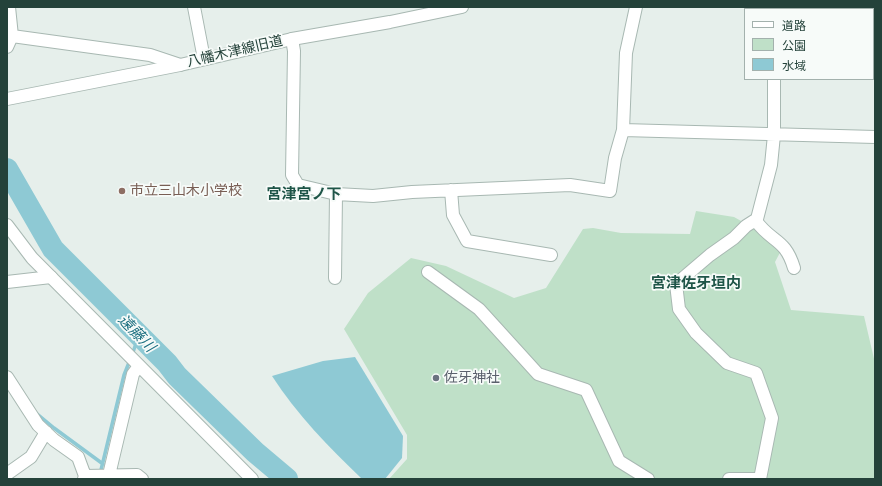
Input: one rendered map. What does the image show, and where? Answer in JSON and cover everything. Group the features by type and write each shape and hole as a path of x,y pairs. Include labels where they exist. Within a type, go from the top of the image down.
{"street":[{"path":"9,7 10,42 150,55 180,65"},
{"path":"194,7 204,59"},
{"name":"八幡木津線旧道","path":"7,100 180,65 292,39 390,22 439,9 462,7"},
{"path":"292,39 294,58 292,175 298,185 336,194 373,196 451,190 570,185 610,191 615,158 623,130 626,53 636,7"},
{"path":"760,479 772,418 756,373 726,363 696,333 679,309 676,284 710,255 734,238 746,226 756,221 771,165 774,135 774,80"},
{"path":"623,130 875,137"},
{"path":"451,190 453,215 467,242 551,255"},
{"path":"335,278 336,194"},
{"path":"756,221 763,230 784,245 794,268"},
{"path":"7,225 32,258 252,479"},
{"path":"428,272 479,309 538,374 586,390 619,461 648,479"},
{"path":"7,282 51,277"},
{"path":"106,475 133,374 139,366"},
{"path":"7,377 38,425 78,457 86,477 106,475 138,475 142,479"},
{"path":"7,474 31,457 46,432"},
{"path":"729,479 756,479"}],"green space":[{"path":"696,211 734,217 784,245 775,262 791,310 864,316 875,363 875,479 389,479 407,459 407,435 344,329 368,293 411,258 446,266 514,298 546,288 583,229 593,228 621,233 690,234"}],"water":[{"path":"355,357 403,436 402,458 385,479 362,479 326,443 303,417 272,376 323,361"}],"waterway":[{"name":"遠藤川","path":"7,169 53,249 167,363 177,376 255,452 287,479"},
{"path":"132,355 139,335"},
{"path":"100,474 124,375 130,360"},
{"path":"36,413 103,464"}],"place":[{"name":"市立三山木小学校","path":"122,191"},
{"name":"佐牙神社","path":"436,378"}],"district":[{"name":"宮津宮ノ下","path":"304,195"},
{"name":"宮津佐牙垣内","path":"696,284"}]}
